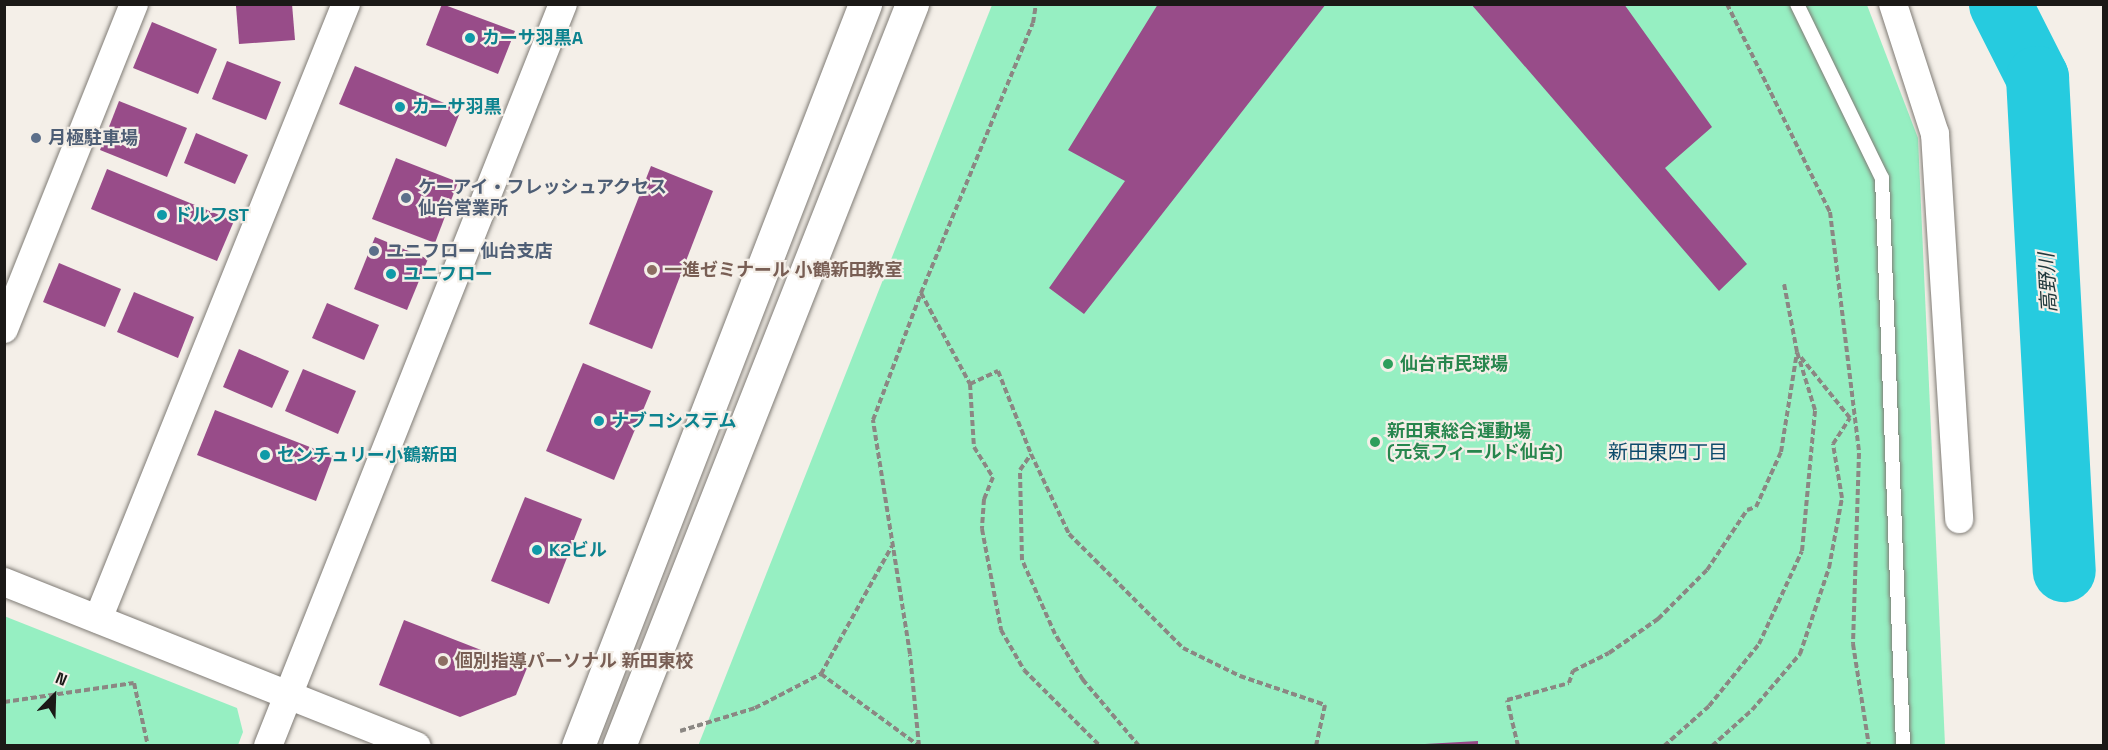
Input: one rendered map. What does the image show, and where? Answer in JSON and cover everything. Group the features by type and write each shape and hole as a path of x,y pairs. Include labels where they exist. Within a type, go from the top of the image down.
{"street":[{"path":"4,329 134,4"},
{"path":"98,619 346,4"},
{"path":"268,746 563,4"},
{"path":"578,746 865,4"},
{"path":"619,746 912,4"},
{"path":"1893,4 1935,134 1959,519"},
{"path":"4,582 417,746"}],"lane":[{"path":"1797,4 1882,178 1903,746"}],"path":[{"path":"919,746 893,545 873,420 921,293 1033,23 1036,4"},
{"path":"1727,4 1830,212 1859,453 1853,644 1869,746"},
{"path":"1664,746 1709,706 1759,644 1802,551 1815,410 1797,352 1784,284"},
{"path":"921,293 970,384 974,447 993,477 984,499 982,529 1001,630 1024,670 1100,746"},
{"path":"1518,746 1507,700 1569,683 1573,671 1609,653 1658,619 1707,570 1747,510 1756,507 1781,452 1797,352"},
{"path":"1712,746 1752,710 1800,654 1829,568 1842,498 1833,444 1850,418 1797,352"},
{"path":"970,384 998,371 1031,454 1069,534 1183,648 1240,676 1324,705 1316,746"},
{"path":"1031,454 1020,470 1022,560 1055,634 1083,681 1139,746"},
{"path":"680,731 755,708 821,674 893,545"},
{"path":"821,674 919,746"},
{"path":"4,702 134,683 148,746"}],"green space":[{"name":"新田東総合運動場 (元気フィールド仙台)","path":"992,5 1867,5 1918,138 1945,745 698,746"},
{"path":"4,616 237,708 243,732 238,745 5,745"}],"building":[{"path":"292,4 295,40 239,44 236,6"},
{"name":"カーサ羽黒A","path":"442,4 515,31 498,74 426,45"},
{"path":"1158,4 1326,4 1084,314 1049,288 1125,181 1068,150"},
{"path":"1471,4 1624,4 1712,127 1665,168 1747,264 1719,291"},
{"path":"152,22 217,49 198,94 133,68"},
{"path":"227,61 281,82 266,120 212,99"},
{"name":"カーサ羽黒","path":"355,66 461,110 446,147 339,104"},
{"path":"119,101 187,128 167,177 100,150"},
{"path":"196,133 248,155 235,184 184,163"},
{"path":"396,158 458,182 435,243 372,219"},
{"path":"651,166 713,191 652,349 589,324"},
{"name":"ドルフST","path":"107,169 234,221 217,261 91,209"},
{"name":"ユニフロー","path":"375,237 428,259 407,310 354,289"},
{"path":"59,263 121,289 105,327 43,302"},
{"path":"134,292 194,317 178,358 117,332"},
{"path":"327,303 379,325 364,360 312,338"},
{"path":"239,349 289,371 272,408 223,387"},
{"name":"ナブコシステム","path":"583,363 651,391 614,480 546,451"},
{"path":"303,369 356,391 338,434 285,411"},
{"name":"センチュリー小鶴新田","path":"215,410 333,456 316,501 197,455"},
{"name":"K2ビル","path":"525,497 582,519 549,604 491,581"},
{"path":"404,620 527,668 516,695 460,717 379,685"},
{"path":"1478,741 1478,746 1425,746 1425,744"}],"waterway":[{"name":"高野川","path":"2000,4 2037,77 2064,570"}],"place":[{"name":"カーサ羽黒A","path":"470,38"},
{"name":"カーサ羽黒","path":"400,107"},
{"name":"月極駐車場","path":"36,138"},
{"name":"ケーアイ・フレッシュアクセス 仙台営業所","path":"406,198"},
{"name":"ドルフST","path":"162,215"},
{"name":"ユニフロー 仙台支店","path":"374,251"},
{"name":"一進ゼミナール 小鶴新田教室","path":"652,270"},
{"name":"ユニフロー","path":"391,274"},
{"name":"仙台市民球場","path":"1388,364"},
{"name":"ナブコシステム","path":"599,421"},
{"name":"新田東総合運動場 (元気フィールド仙台)","path":"1375,442"},
{"name":"センチュリー小鶴新田","path":"265,455"},
{"name":"K2ビル","path":"537,550"},
{"name":"個別指導パーソナル 新田東校","path":"443,661"}],"district":[{"name":"新田東四丁目","path":"1668,452"}]}
